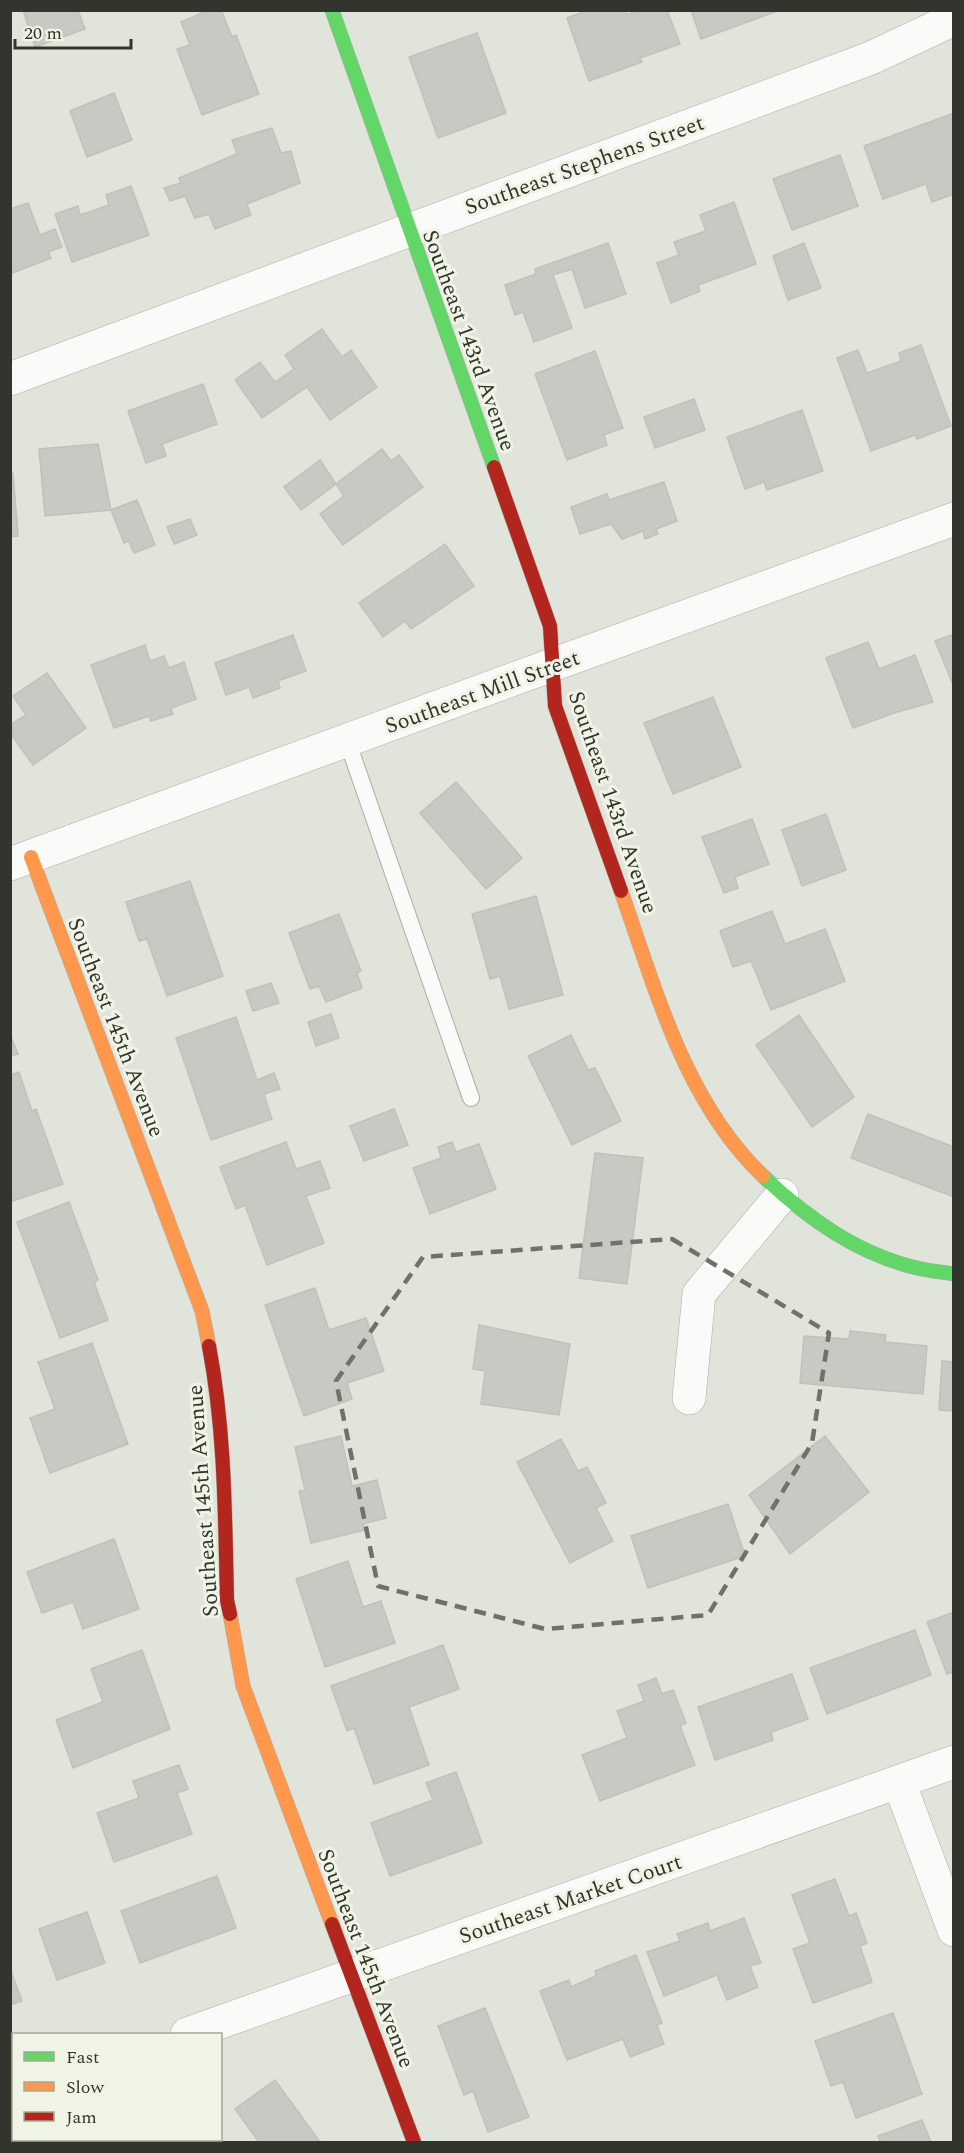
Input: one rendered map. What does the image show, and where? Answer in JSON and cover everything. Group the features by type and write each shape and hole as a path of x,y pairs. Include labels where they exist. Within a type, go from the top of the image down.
{"street":[{"name":"Southeast 143rd Avenue","path":"332,10 550,626 555,706 673,1036 689,1072 714,1115 743,1155 782,1195 825,1227 877,1257 939,1273 954,1274"},
{"name":"Southeast Stephens Street","path":"10,379 871,58 954,19"},
{"name":"Southeast Mill Street","path":"21,860 954,519"},
{"name":"Southeast 145th Avenue","path":"21,860 202,1311 217,1388 224,1468 227,1600 243,1686 414,2142"},
{"path":"689,1398 699,1294 782,1195"},
{"name":"Southeast Market Court","path":"190,2033 954,1762"},
{"path":"899,1782 954,1930"}],"lane":[{"path":"347,740 471,1098"}],"highlighted area":[{"path":"672,1239 829,1333 812,1443 708,1615 545,1629 378,1586 336,1381 423,1257"}],"building":[{"path":"23,10 78,10 85,29 35,47"},
{"path":"209,10 221,10 232,37 236,35 259,94 202,115 177,49 190,45 181,22"},
{"path":"588,10 626,10 627,15 639,10 667,10 680,44 640,58 642,62 589,81 567,18"},
{"path":"691,10 780,10 701,39"},
{"path":"477,33 506,113 438,138 409,57"},
{"path":"114,93 132,140 87,157 70,111"},
{"path":"954,113 954,194 932,202 926,184 883,199 864,146"},
{"path":"272,128 281,153 291,151 300,183 247,204 251,215 215,229 209,214 195,218 185,196 170,201 164,188 181,183 179,178 237,154 232,140"},
{"path":"840,155 858,206 792,230 773,179"},
{"path":"131,186 149,235 72,262 55,214 78,206 80,215 109,205 106,195"},
{"path":"734,202 756,264 698,285 700,291 671,303 657,263 679,255 674,242 706,231 700,215"},
{"path":"28,203 40,235 55,229 62,247 48,252 51,258 10,274 10,209"},
{"path":"608,243 626,294 585,308 572,269 553,275 572,328 534,342 523,312 515,315 505,285 536,274 535,269"},
{"path":"804,243 821,288 788,300 773,256"},
{"path":"322,329 342,357 351,350 377,387 330,420 307,387 262,418 235,380 260,362 275,382 294,369 285,355"},
{"path":"921,345 951,426 917,439 915,435 871,451 837,358 858,350 867,373 901,361 899,353"},
{"path":"595,351 623,428 604,435 607,445 567,460 535,374"},
{"path":"203,384 217,424 162,444 166,456 146,463 128,411"},
{"path":"694,399 705,430 655,448 644,417"},
{"path":"802,410 823,471 767,490 764,482 745,489 727,437"},
{"path":"98,444 111,510 45,516 39,449"},
{"path":"382,449 391,461 399,455 423,487 343,545 320,514 344,496 336,484"},
{"path":"320,460 336,484 301,510 284,487"},
{"path":"13,473 18,536 10,537 10,474"},
{"path":"664,482 677,521 656,529 658,534 645,539 643,531 622,539 611,524 580,534 571,507 607,494 609,500"},
{"path":"137,500 155,545 134,553 129,541 124,543 111,510"},
{"path":"190,519 197,535 174,544 167,527"},
{"path":"445,544 474,586 411,629 405,621 383,637 359,603"},
{"path":"954,634 954,687 935,641"},
{"path":"293,635 306,671 278,681 280,688 253,698 249,687 226,695 215,663"},
{"path":"868,642 879,669 915,655 933,702 853,728 826,658"},
{"path":"145,645 150,661 164,656 169,668 184,662 196,699 171,708 173,714 151,721 149,716 114,728 91,665"},
{"path":"47,673 86,728 33,765 10,733 10,725 26,715 13,696"},
{"path":"713,697 741,767 673,794 644,723"},
{"path":"456,782 522,858 486,889 420,813"},
{"path":"826,814 846,870 802,886 782,830"},
{"path":"752,819 769,864 735,877 738,888 724,893 702,837"},
{"path":"190,881 223,976 167,996 147,939 139,941 126,902"},
{"path":"536,896 563,995 509,1009 500,976 490,979 472,914"},
{"path":"772,911 785,944 825,929 845,981 771,1010 751,961 733,967 720,931"},
{"path":"339,914 361,971 357,973 362,988 326,1002 319,986 310,989 289,933"},
{"path":"271,983 279,1003 253,1011 246,991"},
{"path":"331,1014 339,1038 316,1046 308,1022"},
{"path":"799,1015 854,1097 812,1127 756,1045"},
{"path":"236,1017 257,1080 274,1073 280,1089 264,1094 272,1119 211,1140 176,1038"},
{"path":"10,1034 18,1054 10,1056"},
{"path":"571,1035 588,1070 595,1068 621,1121 572,1145 528,1056"},
{"path":"19,1072 32,1111 36,1109 63,1184 10,1202 10,1075"},
{"path":"394,1109 408,1145 364,1161 350,1126"},
{"path":"868,1114 954,1147 954,1197 851,1158"},
{"path":"286,1142 296,1169 320,1161 330,1188 306,1196 324,1243 267,1265 245,1205 236,1209 220,1167"},
{"path":"452,1142 456,1152 479,1144 496,1189 430,1214 413,1168 441,1158 438,1147"},
{"path":"595,1153 643,1158 627,1284 579,1278"},
{"path":"69,1202 98,1280 94,1282 108,1320 60,1338 17,1222"},
{"path":"315,1288 329,1330 366,1318 384,1371 347,1383 352,1399 304,1416 265,1305"},
{"path":"479,1325 570,1344 559,1415 481,1404 485,1371 473,1369"},
{"path":"850,1331 886,1335 885,1342 927,1346 923,1394 800,1383 804,1336 849,1339"},
{"path":"92,1343 128,1444 50,1473 30,1418 55,1409 38,1362"},
{"path":"942,1361 954,1362 954,1411 939,1410"},
{"path":"341,1436 352,1486 377,1480 386,1518 363,1524 365,1530 311,1543 299,1491 305,1490 295,1447"},
{"path":"825,1436 869,1492 790,1554 749,1495"},
{"path":"561,1439 578,1471 587,1467 606,1503 596,1508 613,1541 570,1563 517,1462"},
{"path":"728,1504 745,1556 648,1588 631,1536"},
{"path":"114,1539 139,1609 83,1629 73,1602 42,1613 27,1572"},
{"path":"348,1561 363,1607 381,1601 395,1643 325,1667 296,1579"},
{"path":"954,1612 954,1672 947,1674 927,1622"},
{"path":"915,1630 931,1675 827,1714 810,1668"},
{"path":"443,1645 459,1689 409,1707 429,1765 374,1784 354,1728 347,1731 331,1686"},
{"path":"142,1650 170,1729 73,1768 56,1720 103,1702 91,1669"},
{"path":"792,1674 808,1719 771,1732 773,1740 715,1760 698,1707"},
{"path":"656,1678 662,1694 673,1690 686,1723 680,1726 695,1765 600,1801 582,1755 627,1738 617,1711 644,1701 638,1685"},
{"path":"179,1765 188,1789 177,1793 192,1834 114,1862 97,1813 139,1798 133,1781"},
{"path":"456,1772 482,1843 390,1876 371,1823 433,1800 426,1783"},
{"path":"217,1876 236,1928 140,1963 121,1911"},
{"path":"835,1879 849,1916 856,1913 867,1943 860,1946 872,1982 813,2003 793,1949 810,1943 792,1895"},
{"path":"87,1912 105,1963 57,1980 39,1929"},
{"path":"744,1918 761,1963 750,1966 758,1987 727,2000 717,1975 664,1996 647,1952 680,1941 677,1934 708,1923 710,1931"},
{"path":"636,1955 662,2023 657,2025 664,2044 630,2057 623,2039 567,2060 540,1991 569,1980 571,1987 596,1976 595,1971"},
{"path":"10,1969 22,2001 10,2005"},
{"path":"485,2008 529,2117 488,2132 473,2091 464,2095 438,2026"},
{"path":"893,2013 922,2094 856,2118 843,2082 831,2086 815,2041"},
{"path":"275,2080 320,2142 259,2142 235,2109"},
{"path":"922,2120 931,2142 880,2142 878,2136"},
{"path":"158,2141 159,2142 107,2142"}],"traffic: fast":[{"path":"332,10 494,467"},
{"path":"763,1176 815,1220 854,1244 895,1262 954,1274"}],"traffic: slow":[{"path":"31,857 202,1311 209,1346"},
{"path":"621,891 661,1005 693,1079 713,1114 736,1147 763,1176"},
{"path":"230,1614 243,1686 332,1924"}],"traffic: jam":[{"path":"494,467 550,626 555,706 621,891"},
{"path":"209,1346 221,1441 227,1600 230,1614"},
{"path":"332,1924 414,2142"}]}
